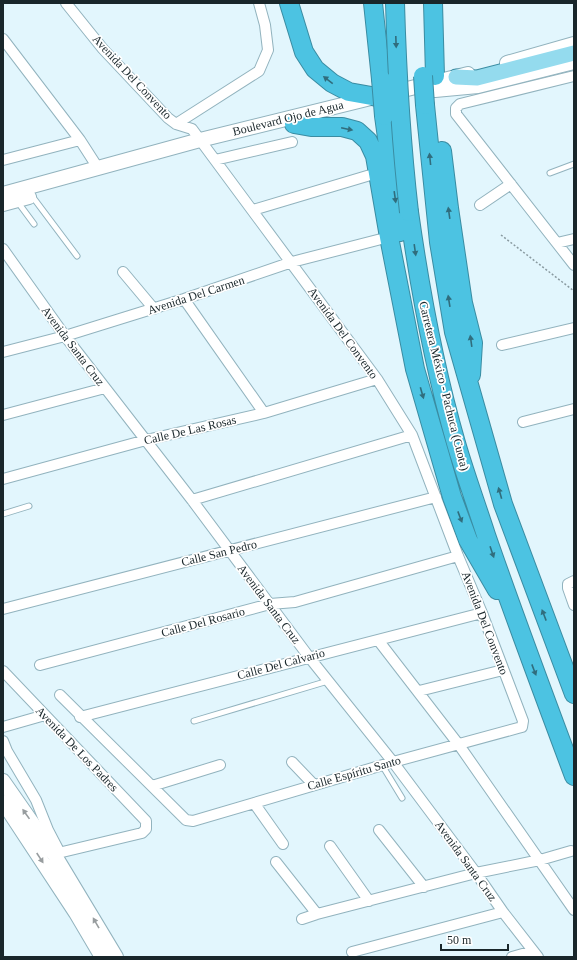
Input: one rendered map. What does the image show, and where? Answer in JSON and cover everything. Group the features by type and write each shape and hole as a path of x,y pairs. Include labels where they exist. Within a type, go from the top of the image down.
{"highway":[{"path":"289,3 304,52 315,69 332,83 349,92 377,96"},
{"path":"373,3 384,116 415,336 415,369"},
{"name":"Carretera México - Pachuca (Cuota)","path":"395,3 398,86 409,212 419,278 431,339 454,434 466,476 516,621 574,776"},
{"name":"Carretera México - Pachuca (Cuota)","path":"420,3 429,76 439,242 454,332 503,504 574,694"},
{"path":"429,76 433,3"},
{"path":"294,124 311,127 342,128 357,131 368,141 375,156 415,369 452,497 468,540 516,621"}],"main road":[{"name":"Boulevard Ojo de Agua","path":"10,202 203,144 574,44"},
{"path":"456,77 477,78 574,53"},
{"name":"Boulevard Ojo de Agua","path":"3,194 98,168 294,124 378,101 441,88 478,86 574,62"},
{"path":"3,781 57,853 116,957"},
{"path":"3,802 76,913 102,957"}],"street":[{"path":"176,124 259,71 268,50 265,25 259,3"},
{"name":"Avenida Del Convento","path":"69,4 103,49 168,118 176,124 192,128 292,262 376,379 412,435 523,721 522,727"},
{"path":"3,39 80,140 98,168"},
{"path":"574,76 460,104 456,108 456,114 574,265"},
{"path":"3,160 80,140"},
{"path":"215,160 292,142"},
{"path":"252,210 377,173"},
{"path":"480,205 510,184"},
{"name":"Avenida Del Carmen","path":"3,352 65,336 184,300 292,262 389,237"},
{"path":"557,243 574,239"},
{"name":"Avenida Santa Cruz","path":"3,249 65,336 192,500 309,657 393,762 476,873 503,912 536,954"},
{"path":"123,272 154,309"},
{"path":"184,300 264,413"},
{"path":"502,345 574,328"},
{"name":"Calle De Las Rosas","path":"3,479 146,440 264,413 376,379"},
{"path":"3,415 105,388"},
{"path":"523,422 574,409"},
{"path":"192,500 412,435"},
{"name":"Calle San Pedro","path":"3,609 436,497"},
{"name":"Calle Del Rosario","path":"40,665 270,604 295,602 458,556"},
{"path":"571,583 568,588 574,605"},
{"name":"Calle Del Calvario","path":"80,717 482,613"},
{"path":"378,640 419,691 459,745 574,910"},
{"path":"419,691 503,670"},
{"name":"Avenida De Los Padres","path":"3,671 146,821 146,829 142,833 57,853"},
{"path":"60,695 80,717 152,786 220,765"},
{"path":"3,727 45,715"},
{"name":"Calle Espíritu Santo","path":"152,786 186,820 193,821 382,765 522,727"},
{"path":"3,741 7,751 36,800 57,853"},
{"path":"292,762 314,785"},
{"path":"254,803 283,844"},
{"path":"378,830 424,887"},
{"path":"330,846 369,901"},
{"path":"302,919 476,873 540,860 571,851"},
{"path":"276,862 317,914"},
{"path":"352,952 503,912"},
{"path":"512,957 536,954"}],"lane":[{"path":"550,173 574,164"},
{"path":"32,196 77,256"},
{"path":"10,202 34,224"},
{"path":"3,514 29,506"},
{"path":"194,721 328,681"},
{"path":"382,765 402,798"}],"path":[{"path":"501,235 574,291"}]}
